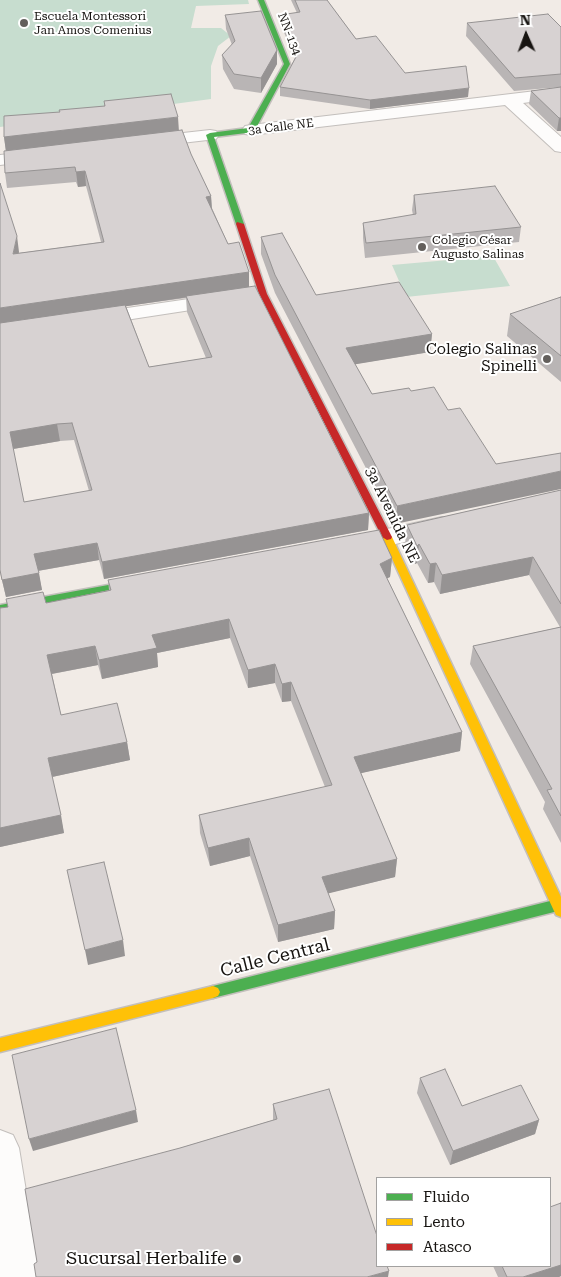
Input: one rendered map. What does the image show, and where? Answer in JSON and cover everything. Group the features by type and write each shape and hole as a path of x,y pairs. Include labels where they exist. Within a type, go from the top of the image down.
{"main road":[{"name":"NN-134","path":"251,130 287,64 261,0"},
{"name":"3a Calle NE","path":"210,135 251,130"},
{"name":"3a Avenida NE","path":"210,135 263,294 387,537 560,906"},
{"path":"338,546 387,537"},
{"path":"0,609 155,580"},
{"name":"Calle Central","path":"0,1045 560,906"}],"street":[{"name":"3a Calle NE","path":"251,130 561,93"},
{"path":"510,100 561,147"},
{"name":"3a Calle NE","path":"134,144 210,135"},
{"path":"0,160 57,153"},
{"path":"78,322 263,294"},
{"path":"387,537 464,520"},
{"path":"0,1148 20,1277"}],"green space":[{"path":"0,0 248,0 249,4 196,6 191,28 221,28 231,36 218,46 211,66 211,99 0,127"},
{"path":"493,256 510,286 406,297 392,265"}],"building":[{"path":"295,0 327,0 356,39 376,36 405,73 466,66 469,88 370,100 280,87 297,55 280,15 300,12"},
{"path":"261,11 277,50 261,78 234,74 222,55 235,41 225,15"},
{"path":"548,14 561,27 561,74 515,78 467,23"},
{"path":"561,87 561,118 559,118 531,91"},
{"path":"171,94 178,117 4,137 4,116 60,112 59,110 105,106 104,101"},
{"path":"182,130 211,196 206,197 228,244 239,242 249,272 0,308 0,183 17,236 13,254 104,242 85,171 76,172 75,167 5,173 4,151"},
{"path":"495,186 521,227 366,243 363,223 416,214 414,195"},
{"path":"282,233 316,295 399,282 432,334 346,348 372,394 409,388 411,391 434,387 448,410 460,408 496,464 561,453 561,471 397,506 275,275 261,237"},
{"path":"255,286 369,513 102,562 97,543 34,554 39,573 2,580 0,570 0,323 125,305 149,367 212,357 186,296","holes":["72,423 92,490 24,502 10,432"]},
{"path":"561,297 561,356 510,314"},
{"path":"561,490 561,604 533,557 442,575 436,563 430,564 419,544 417,546 407,525"},
{"path":"379,530 392,558 380,564 462,732 354,757 397,859 322,877 335,911 278,925 249,838 208,848 199,815 332,785 291,682 282,684 275,664 248,670 229,619 152,635 157,648 99,660 95,646 47,655 61,715 117,703 127,742 48,758 61,815 0,828 0,608 8,607 6,599 43,592 46,603 111,590 108,580"},
{"path":"561,627 561,816 547,790 552,789 473,646"},
{"path":"104,862 123,940 85,950 67,870"},
{"path":"116,1028 136,1110 29,1139 12,1055"},
{"path":"445,1069 462,1106 521,1085 539,1120 453,1151 420,1078"},
{"path":"329,1089 376,1233 376,1267 387,1267 389,1271 367,1277 36,1277 34,1264 37,1262 25,1189 180,1148 277,1119 273,1104"},
{"path":"561,1203 561,1265 523,1277 507,1277 502,1267 551,1267 551,1207"}],"traffic: fast":[{"path":"240,224 210,135 251,130 287,64 261,0"},
{"path":"0,609 146,582"},
{"path":"213,992 558,905"}],"traffic: slow":[{"path":"346,545 387,537 561,911"},
{"path":"0,1045 213,992"}],"traffic: jam":[{"path":"240,224 263,294 387,537"}],"place":[{"name":"Escuela Montessori Jan Amos Comenius","path":"24,23"},
{"name":"Colegio César Augusto Salinas","path":"422,247"},
{"name":"Colegio Salinas Spinelli","path":"547,359"},
{"name":"Sucursal Herbalife","path":"237,1259"}]}
